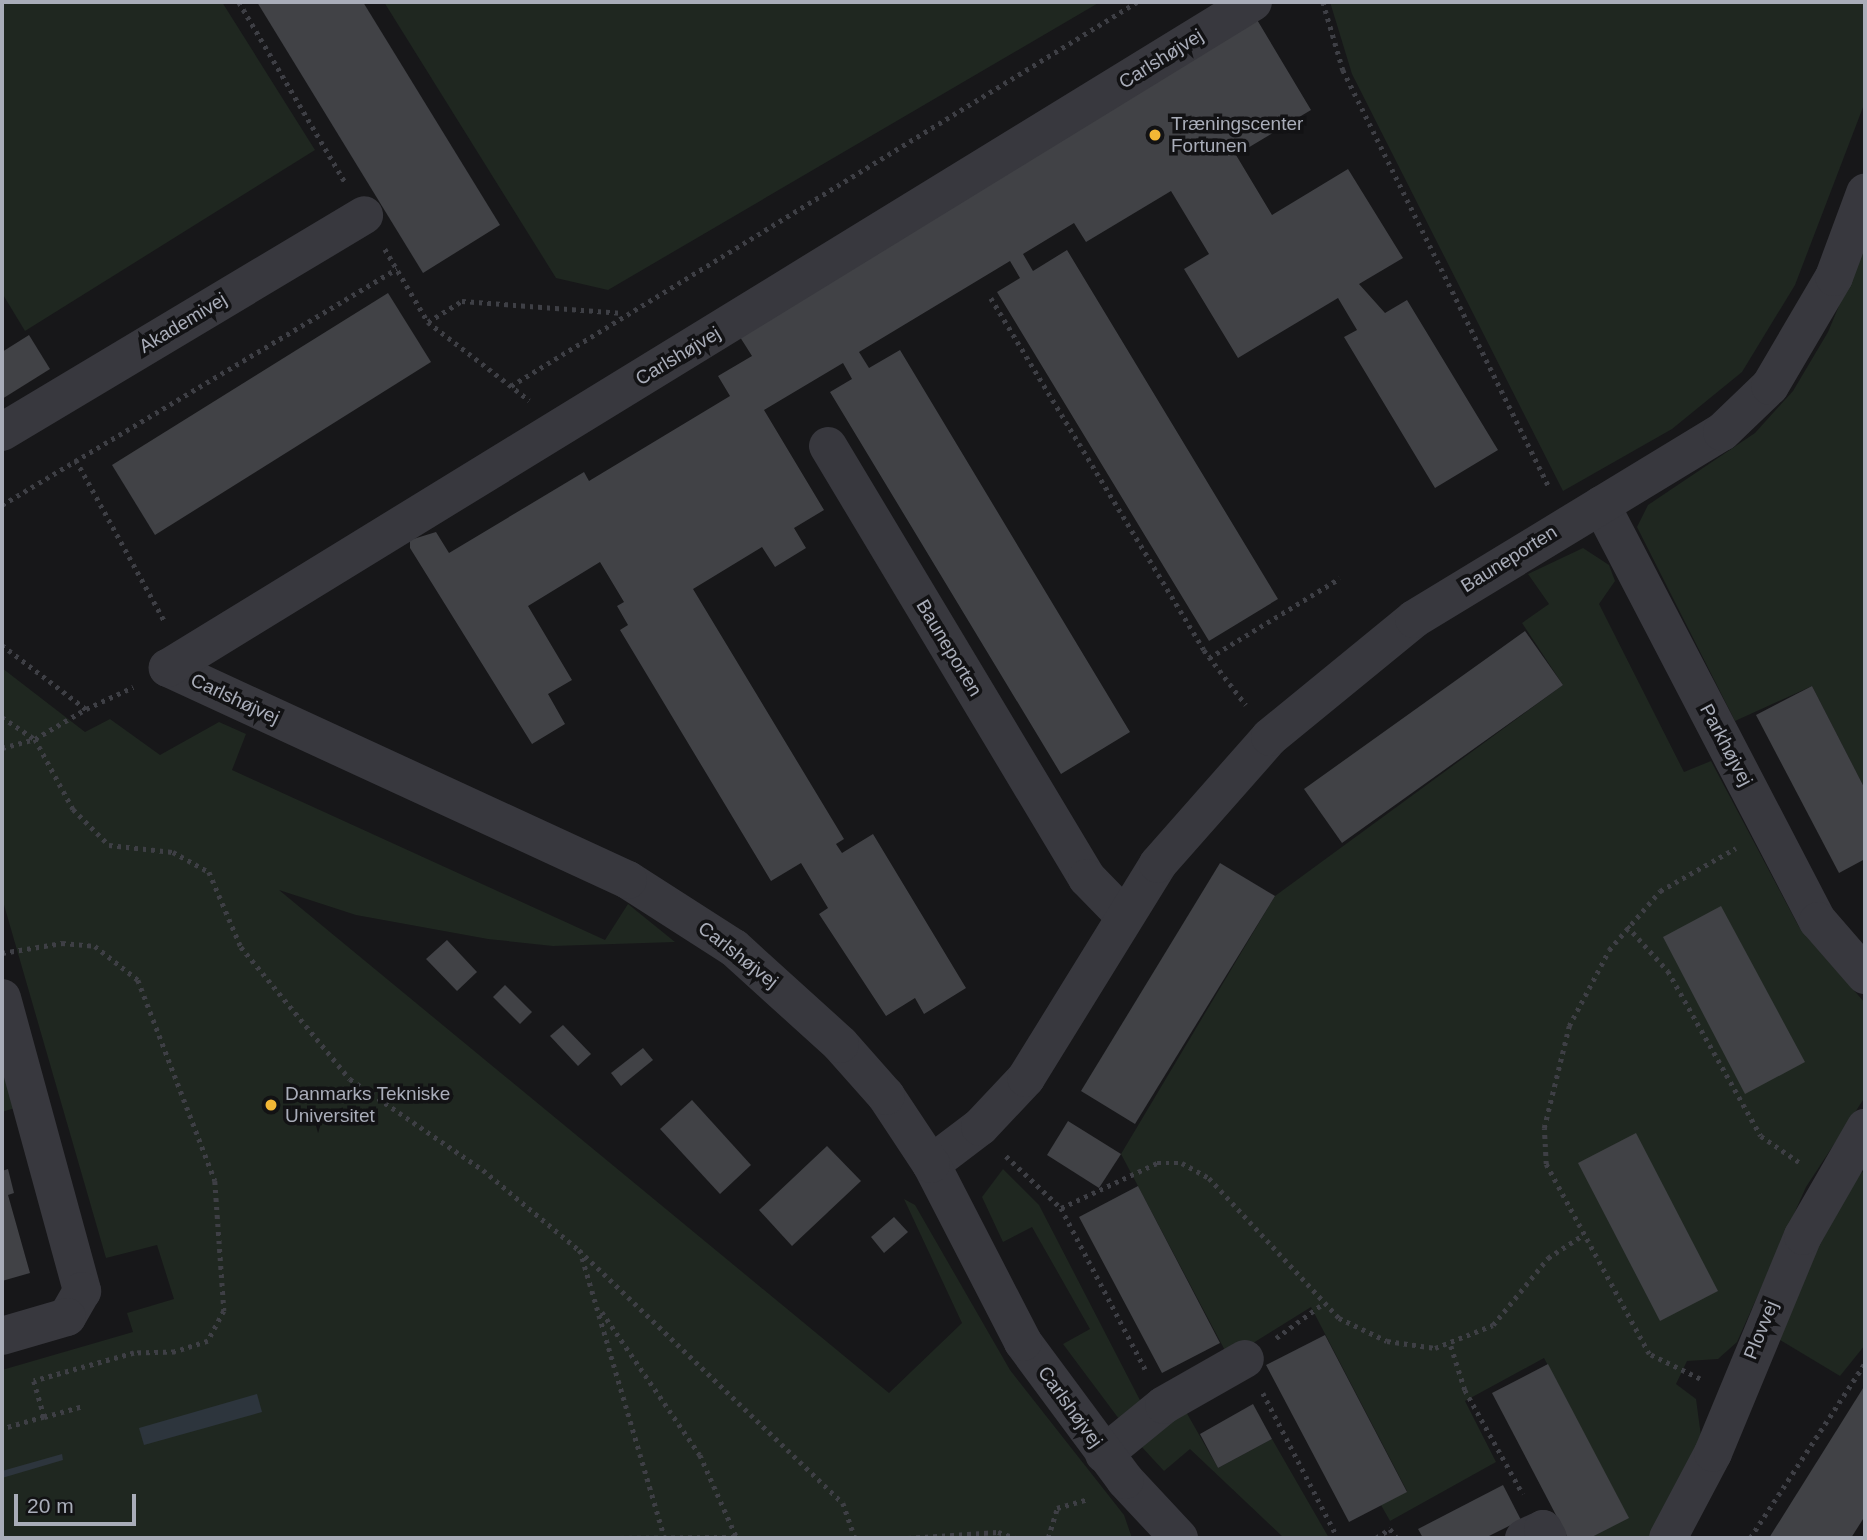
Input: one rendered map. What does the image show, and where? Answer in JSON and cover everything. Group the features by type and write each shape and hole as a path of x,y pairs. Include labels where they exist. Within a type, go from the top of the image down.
{"street":[{"name":"Carlshøjvej","path":"177,663 1252,2"},
{"name":"Bauneporten","path":"931,1164 980,1126 1026,1077 1123,915 1192,818 1270,737 1414,619 1567,522 1601,505 1722,432 1770,386 1834,278 1865,193"},
{"name":"Akademivej","path":"2,432 364,215"},
{"name":"Bauneporten","path":"828,446 1087,878 1123,915"},
{"name":"Parkhøjvej","path":"1601,505 1818,921 1865,975"},
{"name":"Carlshøjvej","path":"177,663 678,909 734,948 840,1044 886,1096 931,1164 1023,1342 1115,1467 1180,1538"},
{"path":"2,998 82,1291 67,1317 2,1336"},
{"name":"Plovvej","path":"1668,1538 1735,1396 1777,1289 1830,1184 1865,1128"},
{"path":"1115,1467 1164,1405 1245,1359"}],"path":[{"path":"511,386 622,314 1137,2"},
{"path":"1323,2 1343,70 1567,522"},
{"path":"2,505 397,268"},
{"path":"991,298 1209,657 1270,737"},
{"path":"428,322 462,301 622,314"},
{"path":"2,748 35,739 86,709 177,663 76,460"},
{"path":"1209,657 1340,578"},
{"path":"2,645 86,709"},
{"path":"2,717 35,739 73,809 109,845 173,852 209,872 241,947 350,1079 483,1170 579,1250 843,1503 855,1538"},
{"path":"1735,1396 1649,1354 1546,1164 1544,1128 1569,1026 1627,926 1660,891 1771,829"},
{"path":"1627,926 1668,971 1760,1136 1830,1184"},
{"path":"2,953 62,943 95,946 138,980 215,1181 224,1311 208,1341 175,1352 134,1353 34,1381 44,1418"},
{"path":"980,1126 1061,1208 1164,1405"},
{"path":"1061,1208 1157,1163 1182,1163 1209,1178 1324,1303 1387,1341 1451,1346 1493,1325 1548,1258 1583,1235"},
{"path":"579,1250 601,1310 665,1536"},
{"path":"1324,1303 1245,1359 1338,1538"},
{"path":"601,1310 700,1455 737,1537 612,1538"},
{"path":"1451,1346 1465,1390 1538,1535"},
{"path":"1750,1538 1865,1363"},
{"path":"2,1429 83,1406"},
{"path":"1048,1538 1056,1508 1101,1498 1115,1467"},
{"path":"1376,1538 1390,1529 1397,1538"},
{"path":"908,1538 998,1532 1015,1538"}],"shaded area":[{"path":"2,2 222,2 315,150 25,331 2,293"},
{"path":"384,2 1100,2 608,290 556,278"},
{"path":"1330,2 1865,2 1865,102 1795,285 1742,372 1672,429 1563,491 1352,74"},
{"path":"1865,244 1865,789 1812,686 1735,721 1637,527 1648,505 1755,433 1793,391 1828,332"},
{"path":"1583,548 1609,565 1615,581 1599,604 1684,772 1711,761 1799,927 1865,1003 1865,1097 1806,1187 1737,1342 1718,1359 1687,1361 1676,1384 1696,1399 1701,1436 1650,1538 1590,1538 1628,1517 1544,1358 1465,1401 1496,1462 1390,1521 1381,1505 1407,1491 1311,1307 1229,1358 1121,1154 1275,896 1563,685 1522,623 1549,604 1528,574"},
{"name":"Danmarks Tekniske Universitet","path":"2,668 85,732 110,719 160,755 219,722 246,734 232,770 605,940 628,904 675,942 553,946 488,939 356,915 279,890 889,1393 962,1323 904,1199 915,1205 1010,1370 1124,1515 1132,1538 2,1538 2,1370 133,1332 127,1313 174,1299 157,1245 106,1258 2,898"},
{"path":"2,1050 18,1107 2,1112"},
{"path":"1003,1169 1039,1205 1144,1408 1125,1427 1063,1344 1090,1329 1032,1227 1003,1242 982,1197"},
{"path":"1865,1172 1865,1345 1840,1376 1775,1337 1834,1209 1857,1173"},
{"path":"257,1394 262,1412 144,1445 139,1428"},
{"path":"1185,1410 1218,1468 1272,1439 1329,1538 1284,1538 1190,1449 1164,1471 1140,1445"},
{"path":"62,1454 63,1460 2,1478 2,1471"}],"building":[{"path":"257,2 363,2 500,225 423,273"},
{"path":"1256,18 1311,110 1236,155 1272,215 1348,169 1403,258 1359,284 1385,313 1407,300 1498,450 1435,488 1344,337 1357,330 1338,298 1238,358 1184,269 1209,254 1171,191 1086,242 1074,223 1023,254 1033,271 1067,250 1278,599 1209,641 997,292 1020,278 1010,261 859,352 869,368 900,350 1130,732 1061,774 830,392 852,379 843,363 764,410 824,510 794,528 806,548 775,567 762,547 693,589 844,839 836,844 842,853 873,834 966,988 924,1014 915,998 886,1016 819,914 828,908 801,863 771,881 620,630 628,625 617,606 624,602 600,562 528,606 572,680 548,694 565,724 532,744 410,548 410,540 436,532 449,553 584,472 589,481 730,396 718,376 752,356 740,337"},
{"path":"388,293 431,362 155,535 112,465"},
{"path":"29,335 50,369 2,399 2,352"},
{"path":"1525,631 1563,685 1342,843 1304,789"},
{"path":"1812,686 1865,789 1865,859 1839,873 1756,715"},
{"path":"1220,863 1275,896 1135,1124 1081,1091"},
{"path":"1721,906 1805,1062 1745,1094 1663,937"},
{"path":"447,940 477,972 457,991 426,959"},
{"path":"505,985 532,1012 520,1024 493,997"},
{"path":"563,1025 591,1054 578,1066 550,1036"},
{"path":"643,1048 653,1060 621,1086 611,1073"},
{"path":"692,1100 751,1165 720,1194 660,1129"},
{"path":"1068,1121 1121,1154 1099,1188 1047,1155"},
{"path":"1636,1133 1718,1291 1660,1321 1578,1163"},
{"path":"827,1146 861,1181 792,1246 759,1210"},
{"path":"8,1169 14,1193 8,1195 30,1273 2,1281 2,1171"},
{"path":"1138,1186 1220,1343 1162,1373 1079,1217"},
{"path":"894,1217 908,1232 884,1253 871,1237"},
{"path":"1325,1335 1407,1492 1349,1522 1266,1365"},
{"path":"1548,1364 1629,1518 1590,1538 1568,1538 1492,1393"},
{"path":"1865,1385 1865,1516 1851,1538 1769,1538"},
{"path":"1253,1404 1272,1439 1218,1468 1200,1434"},
{"path":"1503,1485 1521,1520 1485,1538 1423,1538 1418,1529"}],"place":[{"name":"Træningscenter Fortunen","path":"1155,135"},
{"name":"Danmarks Tekniske Universitet","path":"271,1105"}]}
